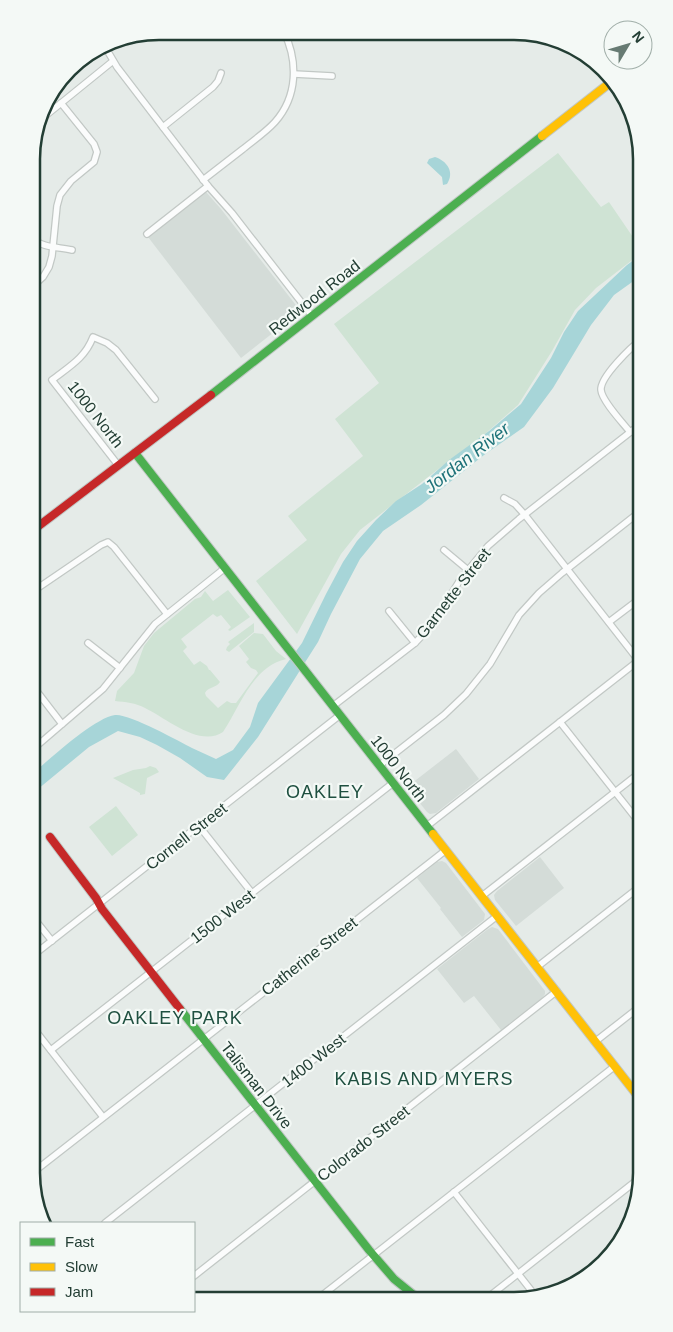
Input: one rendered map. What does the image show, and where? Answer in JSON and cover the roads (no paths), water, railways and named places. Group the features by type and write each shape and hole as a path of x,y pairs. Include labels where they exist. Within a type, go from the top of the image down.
{"street":[{"path":"203,180 264,133 281,114 289,99 294,74 293,56 288,40"},
{"path":"108,52 203,180 232,213 312,316"},
{"path":"49,113 113,61"},
{"path":"163,127 213,87 221,73"},
{"path":"294,74 332,76"},
{"name":"Redwood Road","path":"40,525 312,316 607,85"},
{"path":"40,279 47,272 51,261 60,195 67,185 94,162 97,152 94,144 61,103"},
{"path":"147,234 208,186"},
{"path":"40,244 72,250"},
{"name":"1000 North","path":"118,465 52,380 82,356 89,347 93,337 107,343 116,350 155,399"},
{"path":"630,432 606,402 601,387 604,380 633,347"},
{"name":"Garnette Street","path":"333,706 415,642 432,625 454,589 493,542 633,430"},
{"name":"1000 North","path":"135,453 633,1089"},
{"path":"504,498 515,504 525,515 633,653"},
{"path":"380,765 444,715 466,694 490,664 511,627 524,609 539,593 633,517"},
{"path":"40,587 108,542 114,547 166,614"},
{"path":"444,550 468,570"},
{"path":"40,743 103,689 151,627 225,568"},
{"path":"609,622 633,604"},
{"path":"389,610 415,642"},
{"path":"88,643 120,668"},
{"path":"427,826 633,667"},
{"path":"40,695 62,724"},
{"name":"Cornell Street","path":"40,951 340,715"},
{"path":"560,722 633,815"},
{"path":"482,896 633,778"},
{"name":"1500 West","path":"51,1050 393,783"},
{"path":"199,826 252,893"},
{"name":"Talisman Drive","path":"50,837 96,898 102,910 373,1255 394,1279 410,1292"},
{"name":"Catherine Street","path":"40,1167 446,850"},
{"path":"537,967 633,892"},
{"name":"1400 West","path":"106,1222 497,916"},
{"path":"40,926 52,942"},
{"name":"Colorado Street","path":"195,1275 557,992"},
{"path":"596,1042 633,1012"},
{"path":"40,1036 104,1117"},
{"path":"326,1292 615,1066"},
{"path":"495,1292 632,1185"},
{"path":"454,1192 531,1291"}],"water":[{"path":"435,157 443,161 450,171 447,184 443,185 442,177 427,163 429,159"},
{"name":"Jordan River","path":"633,261 633,281 614,295 591,325 553,388 524,427 484,455 421,505 383,531 360,559 318,642 258,737 224,780 207,777 157,745 140,737 118,731 89,747 40,787 40,767 84,731 96,723 115,715 131,718 216,759 233,750 250,727 258,703 302,643 343,562 357,541 396,501 422,484 449,460 489,431 521,404 551,358 564,332 578,311"}],"district":[{"name":"OAKLEY","path":"325,792"},
{"name":"OAKLEY PARK","path":"175,1018"},
{"name":"KABIS AND MYERS","path":"424,1079"}]}
